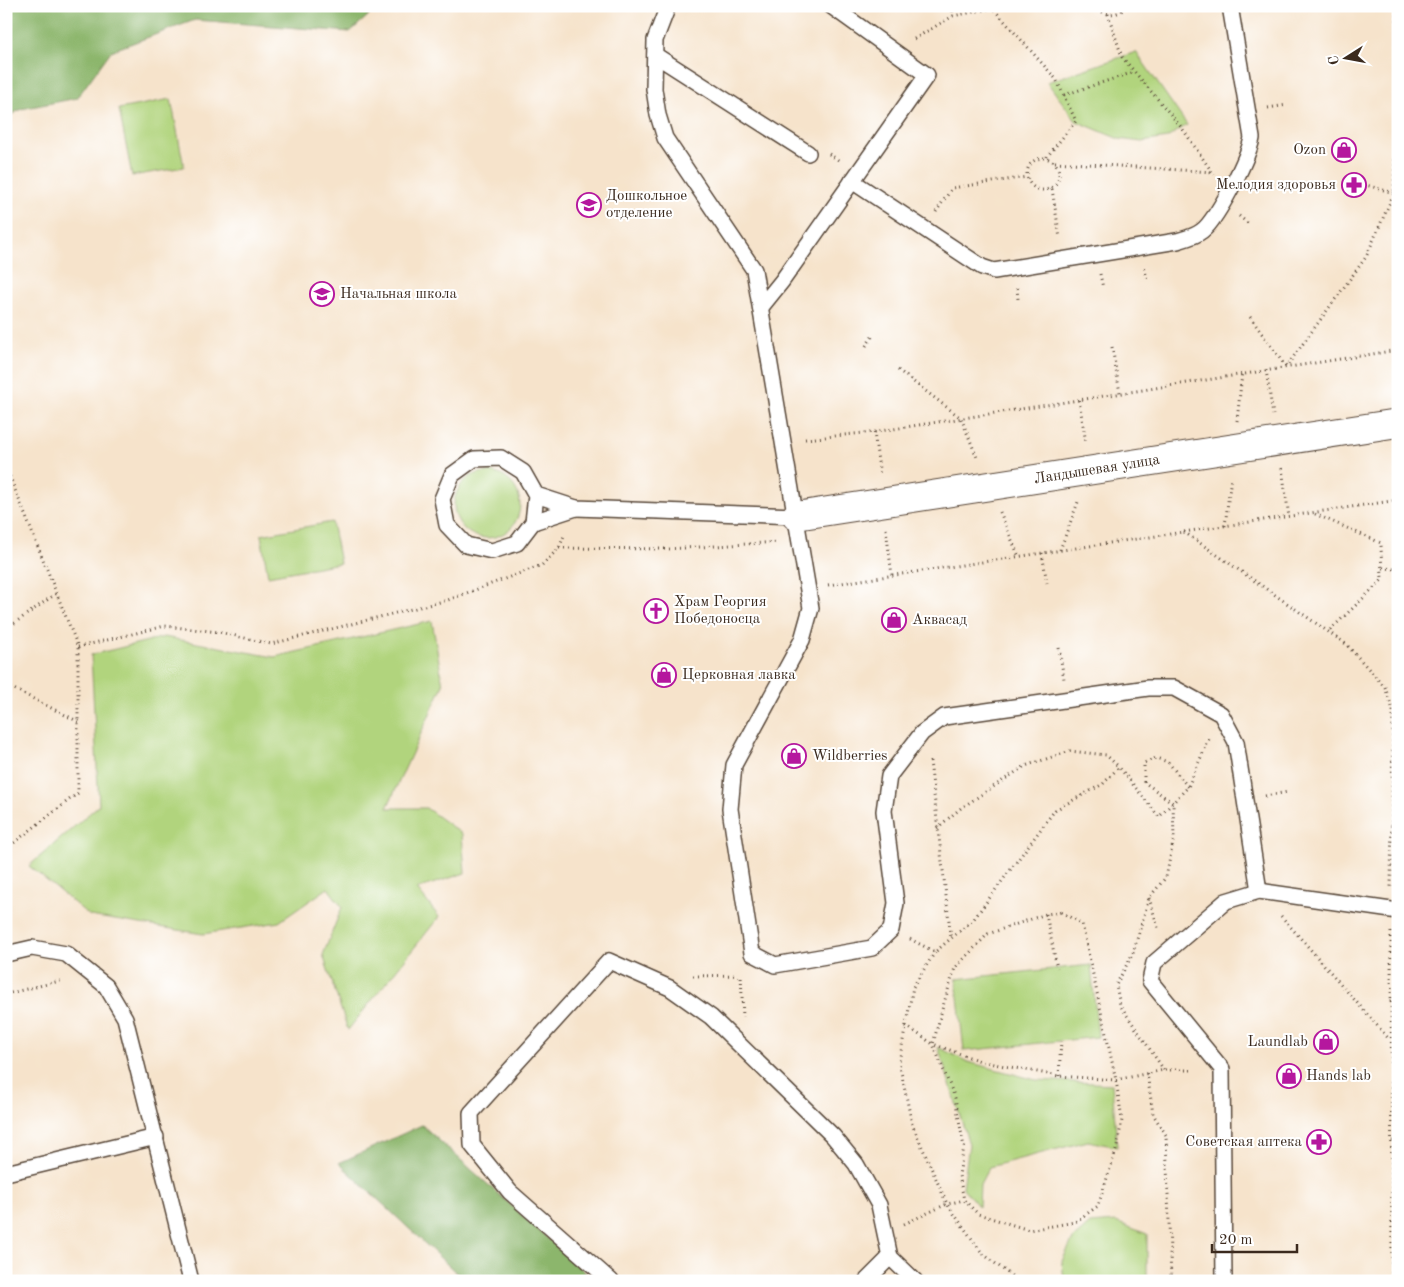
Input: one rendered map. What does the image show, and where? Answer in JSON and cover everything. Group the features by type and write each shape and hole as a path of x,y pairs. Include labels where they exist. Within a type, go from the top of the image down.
{"street":[{"name":"Ландышевая улица","path":"798,528 1398,423"}],"lane":[{"path":"668,6 655,40 654,88 658,115 665,138 754,270 811,608 802,640 734,766 730,810 752,953 775,965 872,948 891,930 896,903 884,812 889,776 927,730 944,717 1148,688 1174,688 1221,714 1236,742 1258,891"},
{"path":"761,307 782,281 927,74 831,6"},
{"path":"855,178 924,229 982,267 994,271 1177,241 1194,236 1207,226 1228,194 1250,149 1252,138 1234,8"},
{"path":"655,55 808,153"},
{"path":"500,458 524,472 536,495 533,522 516,543 492,551 466,545 447,525 442,499 452,475 474,459 500,458"},
{"path":"536,495 576,508 798,528"},
{"path":"533,522 576,508"},
{"path":"1224,1281 1222,1069 1150,981 1154,963 1226,900 1258,891 1394,910"},
{"path":"6,954 32,948 66,954 106,986 126,1018 191,1281"},
{"path":"611,1281 510,1192 472,1145 471,1113 609,961 670,988 711,1017 832,1136 856,1164 879,1204 890,1257 915,1281"},
{"path":"6,1173 156,1137"},
{"path":"866,1281 890,1257"}],"path":[{"path":"952,6 953,16"},
{"path":"894,51 953,16 1004,6"},
{"path":"1094,6 1108,14 1122,12 1127,6"},
{"path":"1286,367 1366,257 1394,194 1397,6"},
{"path":"992,7 1056,79 1076,121 1046,158"},
{"path":"1108,14 1122,57 1182,128 1228,194"},
{"path":"1064,95 1135,72"},
{"path":"808,153 825,151 855,178"},
{"path":"1055,162 1060,171 1058,182 1052,189 1041,191 1032,186 1027,177 1028,167 1036,159 1046,158 1055,162 1213,172"},
{"path":"924,229 952,188 1027,177"},
{"path":"1359,183 1394,194 1398,199"},
{"path":"1052,189 1064,259"},
{"path":"1250,317 1286,367"},
{"path":"866,346 874,334"},
{"path":"1112,347 1120,393"},
{"path":"784,442 874,432 1398,350"},
{"path":"898,370 961,418"},
{"path":"6,467 78,647 79,722 78,793 6,849"},
{"path":"808,588 1398,500"},
{"path":"78,647 165,626 219,632 271,644 448,600 542,565 559,548 576,508"},
{"path":"1314,513 1381,543 1382,580 1328,632"},
{"path":"559,548 668,549 798,528"},
{"path":"1184,532 1346,644 1385,686 1392,710 1394,910 1390,1002 1392,1281"},
{"path":"1042,553 1047,583"},
{"path":"1383,568 1398,569"},
{"path":"6,629 57,592"},
{"path":"1059,648 1067,700"},
{"path":"6,685 79,722"},
{"path":"937,828 961,808 1025,766 1070,751 1106,755 1119,767 1159,817 1188,787 1221,714"},
{"path":"927,730 951,938"},
{"path":"1173,803 1144,782 1144,763 1156,758 1168,762 1188,787"},
{"path":"1018,1281 982,1253 947,1204 912,1124 899,1062 913,987 935,952 973,920 1055,810 1103,784 1119,767"},
{"path":"1392,824 1398,830"},
{"path":"1258,891 1390,1040"},
{"path":"1149,898 1165,953"},
{"path":"1060,912 1082,924 1116,1080 1122,1120 1117,1147 1098,1206 1075,1222 1029,1230 978,1214 964,1200 959,1175 964,1147 963,1139 955,1098 934,1044 942,1006 956,968 988,934 1046,914 1060,912"},
{"path":"1046,914 1056,968"},
{"path":"891,930 935,952"},
{"path":"6,994 91,973"},
{"path":"1390,1002 1398,997"},
{"path":"906,1026 934,1044 983,1062 1059,1076 1116,1080 1164,1070"},
{"path":"1059,1076 1061,1041"},
{"path":"1147,1073 1153,1114 1166,1135 1170,1281"},
{"path":"1392,1141 1398,1141"},
{"path":"1392,1165 1398,1165"},
{"path":"885,1234 947,1204 964,1200"},
{"path":"1392,1256 1398,1257"}],"green space":[{"path":"6,6 379,6 350,32 195,20 111,51 77,98 21,109 6,118"},
{"path":"1136,52 1187,125 1167,138 1142,142 1119,139 1076,121 1047,82"},
{"path":"171,99 184,167 132,176 119,109"},
{"path":"480,472 494,472 506,477 515,486 520,498 518,518 511,529 494,538 480,538 468,533 459,524 454,512 454,498 459,486 468,477"},
{"path":"332,522 340,563 268,576 261,535"},
{"path":"432,621 443,685 387,808 426,808 462,834 465,873 417,889 439,917 348,1030 323,955 342,907 328,888 279,922 203,934 90,916 29,866 99,805 91,655 164,637 274,657"},
{"path":"1091,965 1098,1037 964,1051 956,979"},
{"path":"938,1047 968,1062 1036,1080 1112,1084 1117,1147 1088,1141 989,1167 980,1184 979,1207 963,1188 969,1144"},
{"path":"422,1125 595,1281 465,1281 339,1163"},
{"path":"1116,1222 1147,1234 1147,1281 1064,1281 1062,1261 1073,1239 1090,1224"}],"place":[{"name":"Ozon","path":"1344,150"},
{"name":"Мелодия здоровья","path":"1354,185"},
{"name":"Дошкольное отделение","path":"589,205"},
{"name":"Начальная школа","path":"322,294"},
{"name":"Храм Георгия Победоносца","path":"656,611"},
{"name":"Аквасад","path":"894,620"},
{"name":"Церковная лавка","path":"664,675"},
{"name":"Wildberries","path":"794,756"},
{"name":"Laundlab","path":"1326,1042"},
{"name":"Hands lab","path":"1289,1076"},
{"name":"Советская аптека","path":"1319,1142"}]}
